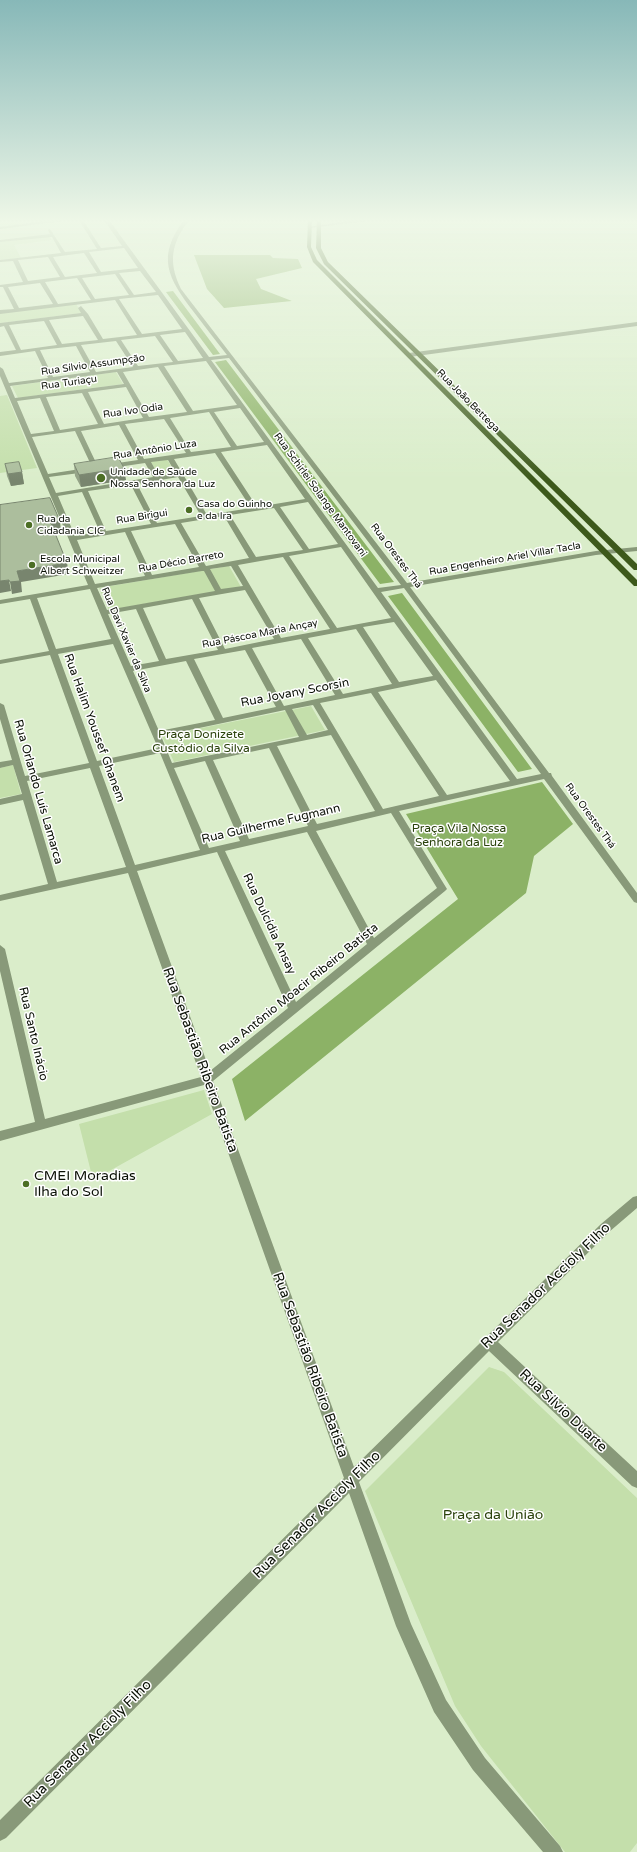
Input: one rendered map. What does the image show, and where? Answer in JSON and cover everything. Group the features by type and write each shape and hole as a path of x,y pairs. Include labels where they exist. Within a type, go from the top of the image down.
{"main road":[{"name":"Rua João Bettega","path":"360,306 637,584"},
{"name":"Rua João Bettega","path":"370,306 637,568"},
{"path":"494,440 506,439"}],"street":[{"path":"15,306 17,310"},
{"path":"0,312 45,306"},
{"path":"80,306 101,341"},
{"path":"121,306 140,336"},
{"name":"Rua Schirlei Solange Mantovani","path":"169,306 516,782"},
{"name":"Rua Orestes Thá","path":"192,306 407,586 548,775 637,900"},
{"path":"19,351 3,324 85,314"},
{"path":"46,319 60,346"},
{"path":"408,355 637,324"},
{"path":"0,354 186,330"},
{"path":"157,334 177,363"},
{"path":"118,339 136,368"},
{"path":"78,344 94,374"},
{"path":"37,349 51,379"},
{"name":"Rua Sílvio Assumpção","path":"7,385 230,356"},
{"path":"160,365 191,413"},
{"name":"Rua Davi Xavier da Silva","path":"0,370 206,852"},
{"path":"119,370 147,419"},
{"name":"Rua Turiaçu","path":"13,400 127,385"},
{"path":"84,390 102,426"},
{"path":"42,396 58,432"},
{"name":"Rua Ivo Odia","path":"29,436 241,406"},
{"path":"210,410 235,448"},
{"path":"166,417 190,455"},
{"path":"121,423 157,479"},
{"path":"77,430 96,469"},
{"name":"Rua Antônio Luza","path":"46,476 268,443"},
{"path":"217,450 255,509"},
{"path":"170,458 205,517"},
{"path":"54,495 180,475"},
{"path":"132,482 155,525"},
{"path":"84,490 104,534"},
{"name":"Rua Birigui","path":"72,539 310,500"},
{"path":"276,506 307,551"},
{"path":"226,514 254,560"},
{"path":"177,522 219,592"},
{"path":"127,530 150,578"},
{"name":"Rua Décio Barreto","path":"0,602 93,588 342,545"},
{"name":"Rua Engenheiro Ariel Villar Tacla","path":"376,592 604,551 621,552 637,549"},
{"path":"285,555 335,630"},
{"path":"234,564 279,641"},
{"path":"104,612 247,587"},
{"name":"Rua Halim Youssef Ghanem","path":"33,596 132,869"},
{"path":"194,596 223,652"},
{"path":"138,606 164,663"},
{"name":"Rua Páscoa Maria Ançay","path":"128,669 396,619"},
{"path":"358,626 397,685"},
{"path":"304,636 340,696"},
{"path":"0,662 116,641"},
{"path":"247,647 304,738"},
{"path":"189,658 220,720"},
{"name":"Rua Jovany Scorsin","path":"156,734 438,676"},
{"path":"373,690 445,798"},
{"path":"315,702 381,813"},
{"name":"Rua Orlando Luís Lamarca","path":"0,705 53,886"},
{"path":"170,766 333,732"},
{"path":"272,745 312,828 373,945"},
{"path":"22,779 163,750"},
{"path":"208,758 246,843"},
{"path":"0,765 17,762"},
{"name":"Rua Guilherme Fugmann","path":"0,898 548,775"},
{"path":"0,802 27,796"},
{"name":"Rua Antônio Moacir Ribeiro Batista","path":"0,1136 208,1080 442,888 394,810"},
{"name":"Rua Dulcídia Ansay","path":"220,849 294,1010"},
{"name":"Rua Sebastião Ribeiro Batista","path":"132,869 404,1626 440,1706 481,1765 554,1852"},
{"name":"Rua Santo Inácio","path":"0,949 2,969 41,1125"},
{"name":"Rua Senador Accioly Filho","path":"0,1832 569,1262 605,1228 637,1201"},
{"name":"Rua Sílvio Duarte","path":"489,1342 637,1481"}],"green space":[{"path":"56,306 78,306 82,313 0,323 0,313"},
{"path":"177,306 185,306 220,354 213,355"},
{"path":"223,306 239,306 224,308"},
{"path":"226,360 394,582 380,584 215,362"},
{"path":"116,372 123,384 18,398 12,386"},
{"path":"7,395 37,468 0,473 0,396"},
{"path":"167,459 175,474 160,477 151,462"},
{"path":"229,566 241,587 109,610 99,588"},
{"path":"402,593 532,769 518,772 388,596"},
{"name":"Praça Donizete Custódio da Silva","path":"311,706 325,730 174,762 162,736"},
{"path":"13,765 21,794 0,798 0,768"},
{"name":"Praça Vila Nossa Senhora da Luz","path":"542,782 573,824 534,856 526,893 245,1121 232,1079 458,899 406,814"},
{"path":"204,1090 212,1114 93,1180 79,1124"},
{"name":"Praça da União","path":"489,1367 504,1372 637,1498 637,1843 630,1852 565,1852 481,1746 455,1706 365,1491"}],"building":[{"path":"118,457 124,468 79,475 74,464"},
{"path":"19,462 22,472 8,474 5,464"},
{"path":"50,498 60,521 51,523 67,563 17,571 20,581 0,581 0,505"}],"place":[{"name":"Unidade de Saúde Nossa Senhora da Luz","path":"101,478"},
{"name":"Casa do Guinho e da Ira","path":"189,510"},
{"name":"Rua da Cidadania CIC","path":"29,525"},
{"name":"Escola Municipal Albert Schweitzer","path":"32,565"},
{"name":"CMEI Moradias Ilha do Sol","path":"26,1184"}]}
